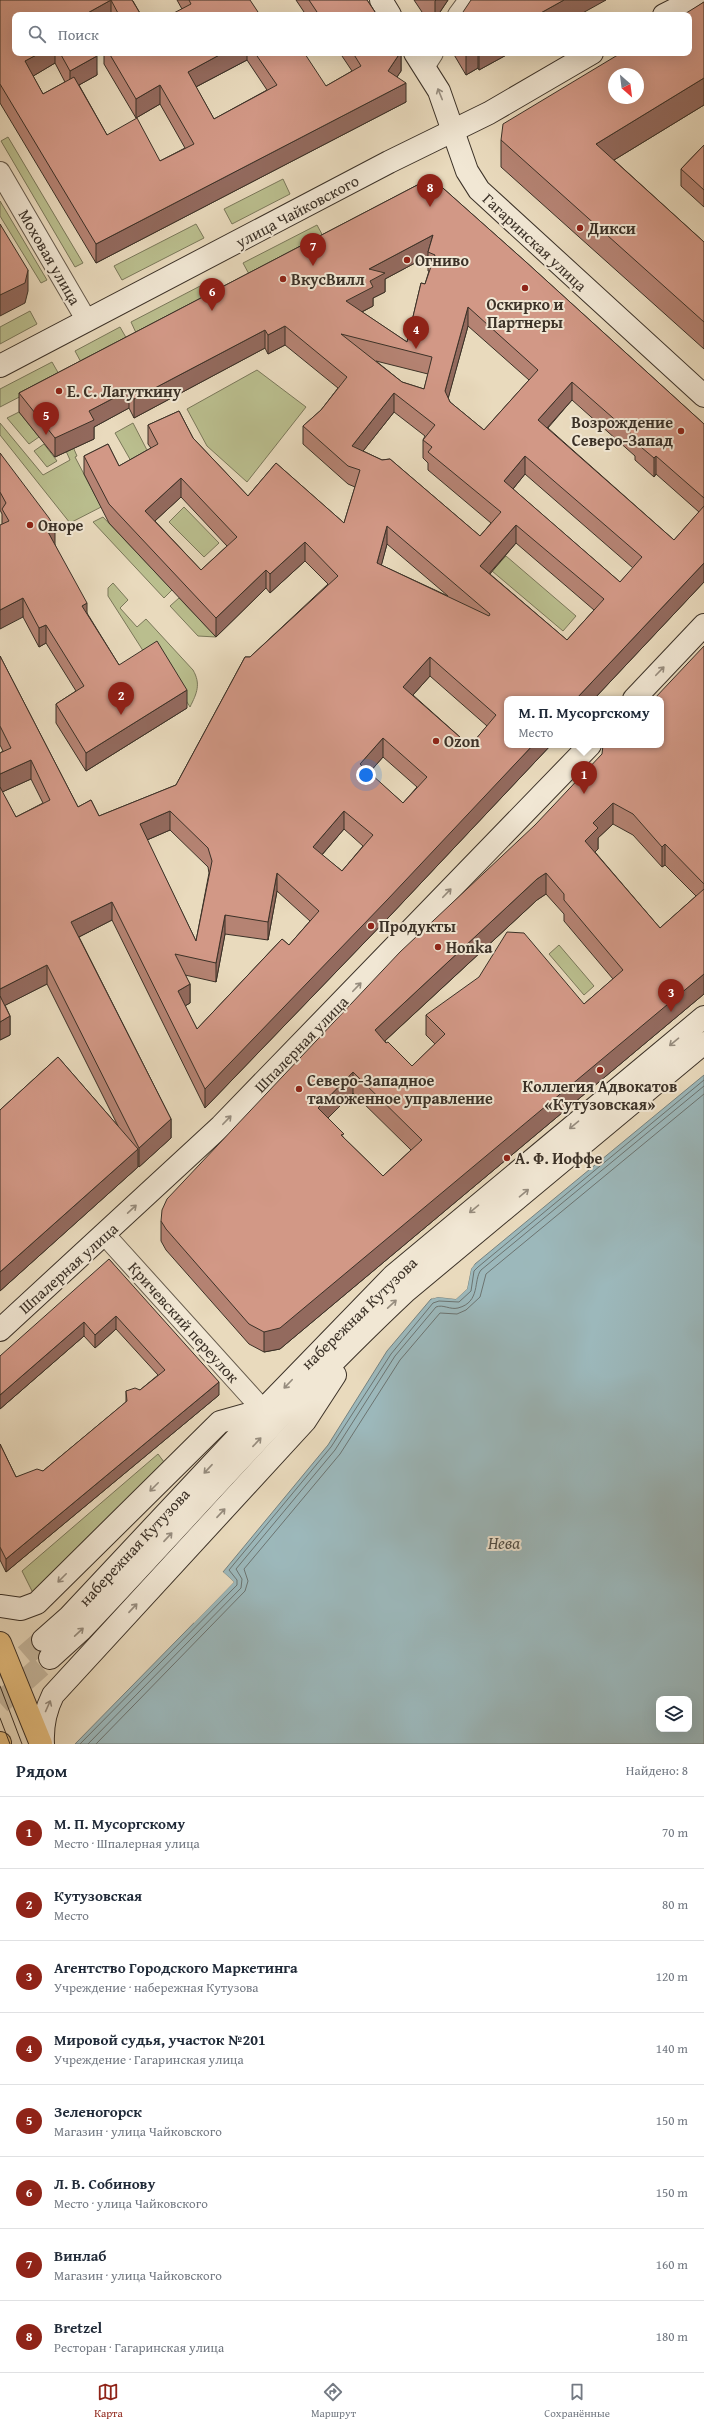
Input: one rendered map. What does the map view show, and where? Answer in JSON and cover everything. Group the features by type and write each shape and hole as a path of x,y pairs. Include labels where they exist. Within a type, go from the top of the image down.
{"main road":[{"path":"381,0 388,12"},
{"path":"670,12 694,0"},
{"name":"улица Чайковского","path":"0,366 389,162 496,109 587,56"},
{"name":"Гагаринская улица","path":"424,58 439,91 467,171 479,190 704,396"},
{"path":"637,696 704,625"},
{"name":"Шпалерная улица","path":"0,1330 105,1235 221,1126 587,748"},
{"name":"набережная Кутузова","path":"704,1017 393,1276 263,1410 69,1617 46,1649 82,1629 364,1331 406,1291 704,1043"},
{"path":"42,1744 42,1728 46,1709 54,1695 305,1421 364,1331"},
{"path":"0,1606 22,1609 37,1603 220,1422 263,1410"},
{"path":"0,1644 42,1744"}],"street":[{"path":"460,12 469,0"},
{"name":"Моховая улица","path":"0,172 87,321"},
{"name":"Кричевский переулок","path":"105,1235 263,1410"}],"green space":[{"path":"8,137 83,263 75,267 1,141"},
{"path":"283,179 290,194 232,224 224,209"},
{"path":"0,201 47,280 41,283 0,216"},
{"path":"196,224 204,238 122,280 114,266"},
{"path":"317,225 324,238 250,276 243,263"},
{"path":"204,284 210,297 137,335 131,322"},
{"path":"30,311 37,324 0,344 0,327"},
{"path":"120,327 128,341 82,364 75,351"},
{"path":"52,362 60,376 0,407 0,389"},
{"path":"257,370 306,407 247,482 207,446 187,409"},
{"path":"19,412 39,437 29,444 7,418"},
{"path":"0,423 43,475 70,460 66,451 73,447 77,456 75,457 96,497 105,505 70,523 0,435"},
{"path":"133,423 148,452 131,461 115,433"},
{"path":"44,444 57,461 47,467 34,451"},
{"path":"184,507 219,543 204,557 169,522"},
{"path":"103,517 172,590 164,598 93,522"},
{"path":"506,556 576,616 563,631 492,571"},
{"path":"113,583 128,600 120,608 137,627 146,619 193,670 197,680 197,688 195,697 190,707 158,655 149,660 108,596 108,588"},
{"path":"179,598 216,637 198,636 170,606"},
{"path":"559,945 594,986 584,995 549,954"},
{"path":"158,1454 164,1462 34,1595 22,1571"}],"water":[{"name":"Нева","path":"704,1075 704,1744 75,1744 234,1582 223,1572 328,1445 387,1351 431,1299 438,1297 456,1299 467,1289 471,1269 475,1264"}],"pier":[{"path":"475,1264 471,1269 467,1289 456,1299 438,1297 431,1299 438,1295 455,1297 466,1288 469,1269"},
{"path":"223,1572 234,1582 194,1623 193,1621 231,1582 221,1573"}],"building":[{"path":"0,0 111,0 89,12 12,12 12,56 34,56 25,61 43,94 74,77 107,135 137,118 160,161 194,144 160,85 136,99 111,56 217,56 188,72 214,119 277,85 257,56 306,56 326,86 361,66 355,56 398,56 388,71 406,83 96,244 0,84"},
{"path":"111,0 132,0 139,12 117,12"},
{"path":"189,0 250,0 258,12 176,12 191,4"},
{"path":"309,0 367,0 375,12 317,12"},
{"path":"471,0 564,0 542,12 463,12"},
{"path":"704,2 704,78 596,144 704,242 704,322 501,140 503,124 616,56 692,56 692,12 688,12"},
{"path":"62,56 97,56 70,71"},
{"path":"704,145 704,190 681,169"},
{"path":"425,181 435,181 704,424 704,498 656,456 654,458 635,442 637,439 572,382 538,420 674,540 704,506 704,563 579,696 504,696 504,748 530,748 388,899 205,1089 112,902 71,922 171,1119 139,1148 47,965 0,989 0,787 16,817 50,800 31,760 0,774 0,753 11,748 0,726 0,656 78,807 91,800 99,816 176,785 245,657 250,657 338,576 305,542 270,574 266,570 216,618 109,504 84,456 108,444 119,466 158,444 148,425 179,411 193,438 248,496 276,463 344,523 360,470 348,466 303,426 321,410 347,377 285,326 268,335 265,330 134,399 129,390 89,411 94,420 55,438 19,393","holes":["433,235 428,252 435,255 425,284 421,283 407,342 346,301 373,287 370,281 385,273 369,269","468,307 538,370 484,430 450,402 445,391","341,334 432,357 424,389 402,382","394,393 435,425 423,440 432,447 428,452 501,512 480,536 390,459 382,460 352,446","525,456 642,557 620,582 504,481","181,478 237,537 201,570 145,511","516,525 604,599 567,640 480,566","387,526 490,614 489,616 377,563","430,657 496,715 470,746 403,687","383,738 427,777 403,803 360,764","170,811 208,848 212,861 196,941 140,824","344,811 373,835 342,871 313,847","277,873 319,911 289,945 282,939 197,1029 178,991 190,984 175,954 216,963 225,915 268,922"]},
{"path":"0,224 28,270 25,283 0,295"},
{"path":"0,453 55,528 48,532 87,603 82,606 119,665 157,641 187,690 86,753 56,704 84,686 46,625 39,628 23,598 0,610 0,525 9,521 2,509 6,503 0,492"},
{"path":"704,646 704,884 665,844 662,847 633,814 613,803 593,823 598,828 585,841 660,928 704,889 704,974 280,1328 264,1332 249,1324 166,1229 161,1221 162,1210 167,1199 400,952 535,825 602,754 603,748 664,748 664,696 657,696","holes":["546,873 564,894 564,900 623,970 584,1004 524,933 507,932 479,977 426,1015 445,1034 412,1066 388,1042 386,1043 375,1030 537,879","353,1072 422,1140 383,1176 341,1135 344,1134 318,1108"]},
{"path":"0,996 10,1016 0,1022"},
{"path":"58,1057 138,1149 0,1272 0,1110"},
{"path":"109,1259 219,1382 6,1559 0,1547 0,1444 16,1477 37,1469 43,1471 127,1401 126,1391 135,1388 140,1390 165,1370 116,1316 95,1335 84,1322 0,1395 0,1356"}],"tunnel":[{"path":"0,1677 43,1640"},
{"path":"0,1703 50,1658"}],"tram line":[{"path":"0,1686 22,1744"},
{"path":"0,1718 10,1744"}],"place":[{"name":"Bretzel","path":"430,207"},
{"name":"Дикси","path":"580,228"},
{"name":"Огниво","path":"407,260"},
{"name":"Винлаб","path":"313,266"},
{"name":"ВкусВилл","path":"283,279"},
{"name":"Оскирко и Партнеры","path":"525,288"},
{"name":"Л. В. Собинову","path":"212,311"},
{"name":"Мировой судья, участок №201","path":"416,349"},
{"name":"Е. С. Лагуткину","path":"59,391"},
{"name":"Возрождение Северо-Запад","path":"681,431"},
{"name":"Зеленогорск","path":"46,435"},
{"name":"Оноре","path":"30,525"},
{"name":"Кутузовская","path":"121,715"},
{"name":"Ozon","path":"436,741"},
{"name":"М. П. Мусоргскому","path":"584,794"},
{"name":"Продукты","path":"371,926"},
{"name":"Honka","path":"438,947"},
{"name":"Агентство Городского Маркетинга","path":"671,1012"},
{"name":"Коллегия Адвокатов «Кутузовская»","path":"600,1070"},
{"name":"Северо-Западное таможенное управление","path":"299,1089"},
{"name":"А. Ф. Иоффе","path":"507,1158"}]}
